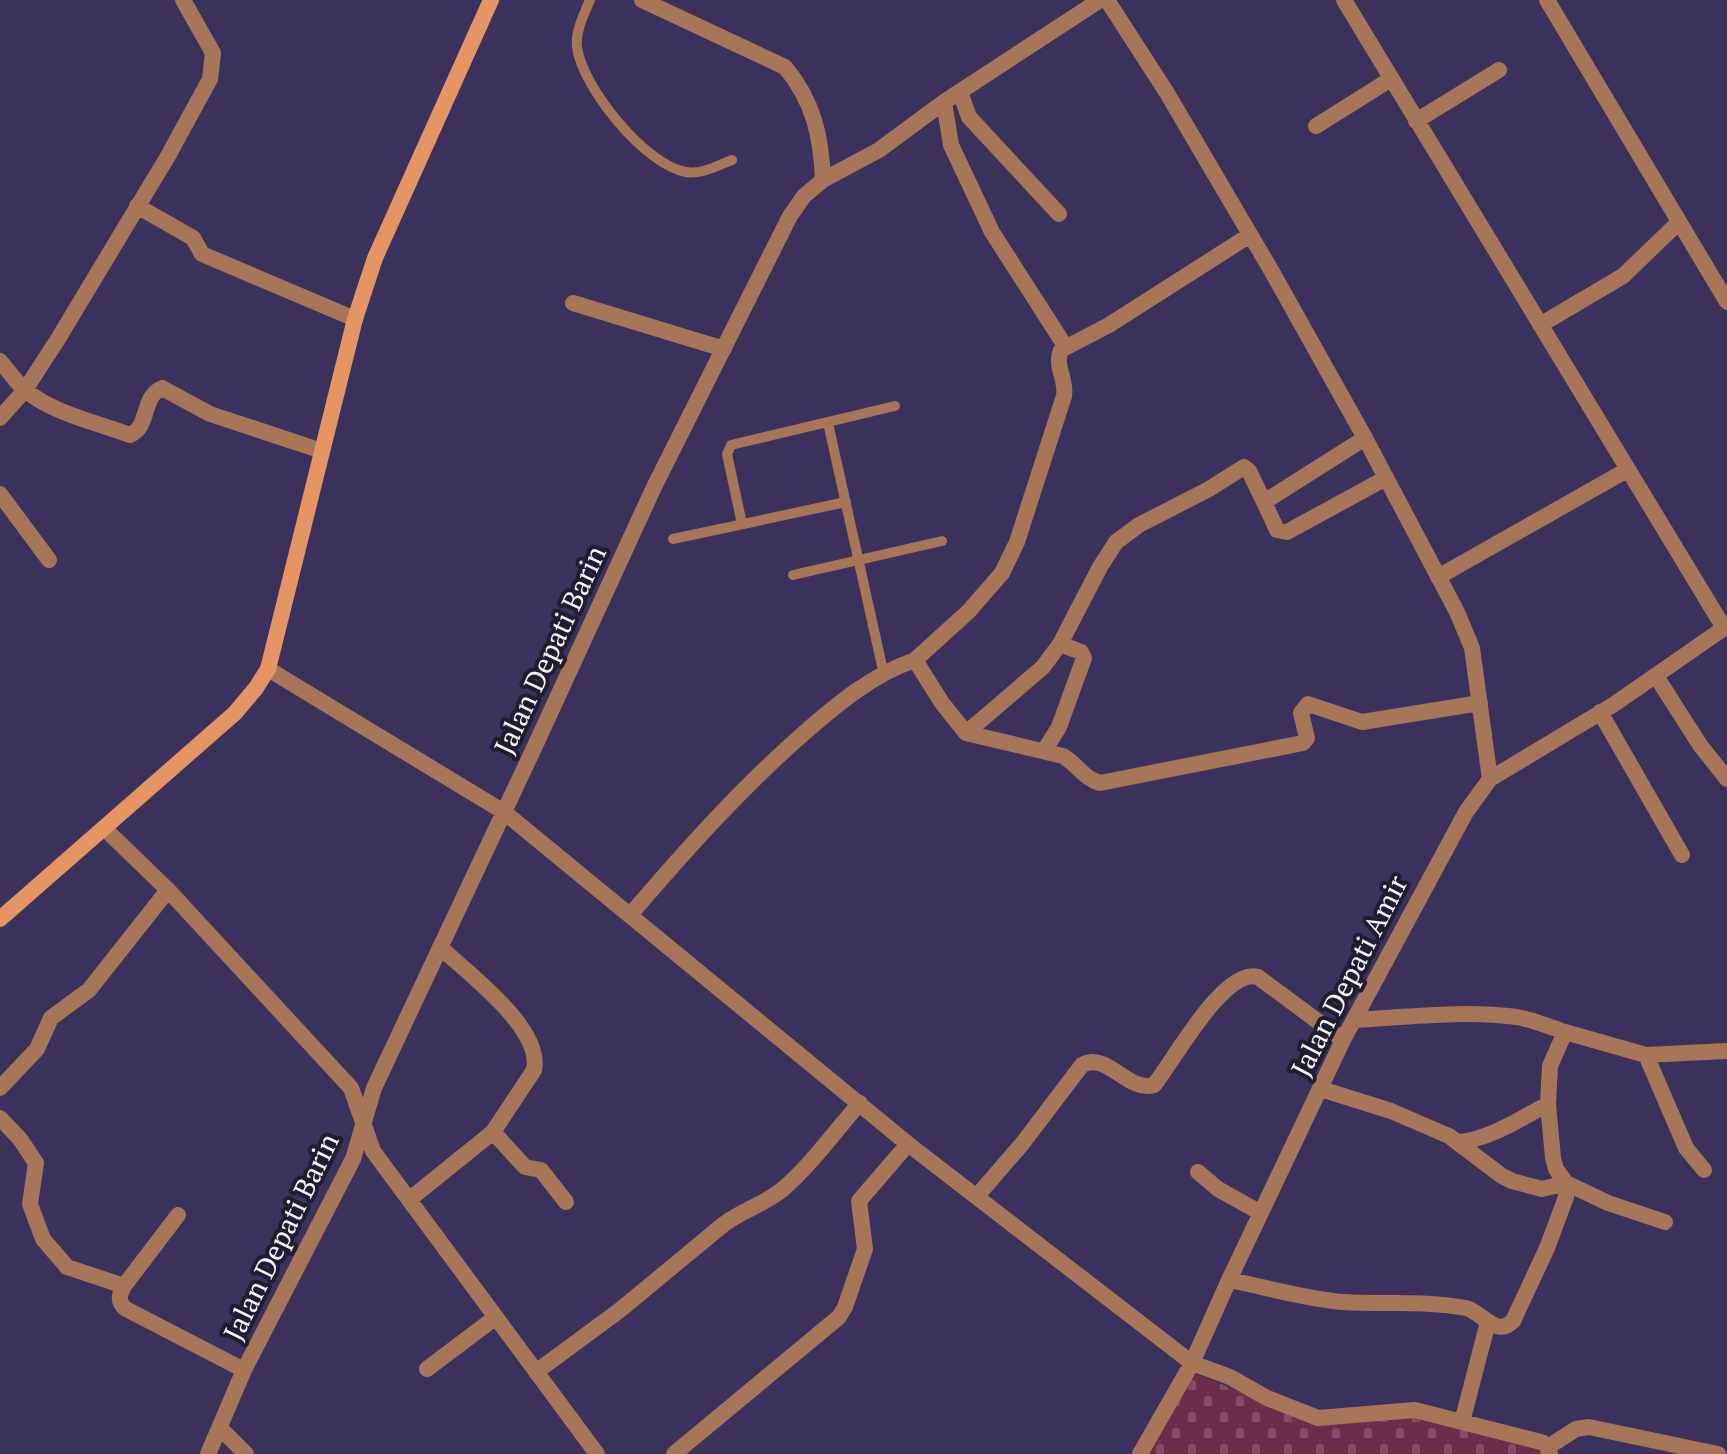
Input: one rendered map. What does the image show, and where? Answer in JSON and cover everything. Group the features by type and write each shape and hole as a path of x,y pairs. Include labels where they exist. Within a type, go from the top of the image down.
{"main road":[{"path":"0,919 235,713 268,669 355,319 375,258 491,0"}],"street":[{"path":"0,418 25,390 210,79 213,53 183,0"},
{"path":"642,0 785,67 806,99 821,140 823,180"},
{"name":"Jalan Depati Barin","path":"208,1454 244,1370 353,1159 374,1088 654,487 790,216 804,196 823,180 879,150 945,107 960,92 1100,0"},
{"path":"1107,0 1167,93 1250,235 1365,438 1457,612 1472,648 1490,779"},
{"path":"1344,0 1725,627"},
{"path":"1547,0 1727,302"},
{"path":"1416,121 1499,70"},
{"path":"1316,126 1391,79"},
{"path":"960,92 969,117 1059,214"},
{"path":"945,107 969,117"},
{"path":"945,107 951,145 992,232 1065,346"},
{"path":"137,206 193,238 202,254 355,319"},
{"path":"1540,325 1623,276 1679,222"},
{"path":"630,915 694,840 767,765 835,706 894,668 915,660 997,581 1017,542 1061,408 1065,387 1058,360 1061,350 1109,325 1250,235"},
{"path":"573,303 724,349"},
{"path":"0,361 25,390 70,414 130,435 141,426 153,394 160,388 166,388 210,414 322,451"},
{"path":"1264,502 1365,438"},
{"path":"966,733 1043,667 1060,644 1108,554 1126,533 1244,467 1249,471 1277,530 1287,532 1386,478"},
{"path":"1438,577 1627,470"},
{"path":"0,494 49,560"},
{"name":"Jalan Depati Amir","path":"1140,1454 1192,1363 1343,1040 1466,812 1490,779 1656,676 1725,627"},
{"path":"1044,751 1059,727 1084,658 1081,652 1060,644"},
{"path":"915,660 942,703 966,733 1067,757 1078,772 1100,783 1303,743 1307,738 1301,710 1308,704 1362,722 1480,703"},
{"path":"268,669 504,812 908,1144 1192,1363 1318,1418 1415,1410 1541,1442 1549,1450 1576,1429 1589,1427 1718,1454"},
{"path":"1656,676 1700,745 1727,779"},
{"path":"1600,712 1682,855"},
{"path":"104,828 168,890 346,1080 356,1096 373,1151 597,1454"},
{"path":"0,1088 37,1049 47,1023 89,990 168,890"},
{"path":"410,1199 493,1132 534,1070 536,1056 520,1023 440,947"},
{"path":"977,1196 1022,1144 1082,1065 1097,1063 1141,1086 1154,1085 1218,997 1244,977 1258,977 1343,1040"},
{"path":"1354,1020 1501,1016 1520,1018 1646,1055 1727,1051"},
{"path":"1565,1032 1550,1066 1548,1104 1556,1169 1566,1183 1608,1203 1665,1222"},
{"path":"1646,1055 1686,1148 1704,1170"},
{"path":"1321,1089 1391,1111 1458,1142 1512,1181 1542,1189 1566,1183"},
{"path":"536,1372 620,1310 724,1224 785,1187 860,1103"},
{"path":"1458,1142 1470,1141 1548,1104"},
{"path":"0,1118 35,1160 37,1168 30,1199 31,1213 49,1247 67,1267 124,1286"},
{"path":"493,1132 525,1167 541,1170 566,1202"},
{"path":"674,1454 839,1317 865,1249 859,1201 908,1144"},
{"path":"1198,1172 1218,1189 1261,1213"},
{"path":"1229,1280 1341,1302 1406,1303 1467,1309 1488,1322 1507,1327 1513,1321 1563,1208 1566,1183"},
{"path":"178,1215 124,1286 119,1298 126,1309 244,1370"},
{"path":"427,1369 496,1317"},
{"path":"1462,1422 1488,1322"},
{"path":"220,1428 246,1454"}],"lane":[{"path":"590,0 578,30 577,50 590,80 619,125 666,165 684,172 707,170 732,160"},
{"path":"742,524 727,454 729,447 739,441 895,406"},
{"path":"828,423 884,675"},
{"path":"673,539 846,502"},
{"path":"793,575 942,541"}],"green space":[{"path":"1187,1370 1265,1402 1311,1416 1415,1411 1537,1442 1542,1454 1140,1454"}]}
